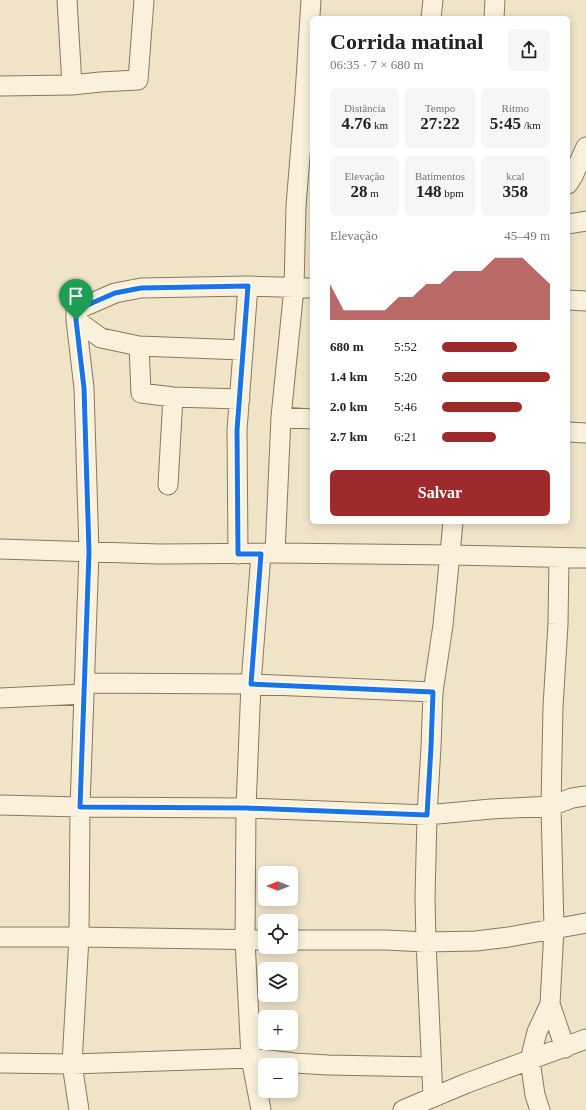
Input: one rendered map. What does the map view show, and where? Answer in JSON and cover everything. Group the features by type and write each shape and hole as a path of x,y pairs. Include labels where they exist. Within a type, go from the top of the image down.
{"street":[{"path":"67,0 72,85"},
{"path":"0,86 72,85 138,80 144,0"},
{"path":"261,1110 251,1058 245,940 246,808 251,684 268,553 281,417 303,288 296,206 311,0"},
{"path":"431,16 433,0"},
{"path":"494,16 495,0"},
{"path":"570,181 586,147"},
{"path":"570,224 586,221"},
{"path":"79,1110 72,1064 79,936 80,807 89,552 84,388 76,310 115,293 141,288 248,286 303,288"},
{"path":"238,554 237,430 248,286"},
{"path":"570,300 586,301"},
{"path":"76,320 101,338 138,346 243,350"},
{"path":"138,346 141,393 172,397 240,398"},
{"path":"168,485 172,397"},
{"path":"281,417 310,419"},
{"path":"570,432 586,433"},
{"path":"433,1096 425,898 427,815 433,692 443,625 452,524"},
{"path":"0,549 159,554 268,553 586,558"},
{"path":"540,1110 535,1095 530,1060 537,1032 550,1004 554,929 551,806 559,558"},
{"path":"0,698 84,688 251,684 433,692"},
{"path":"0,805 246,808 427,815 491,809 551,806 572,798 586,796"},
{"path":"298,940 385,940 426,942 476,941 509,937 586,923"},
{"path":"0,937 79,936 258,940"},
{"path":"550,1004 565,1048"},
{"path":"403,1110 433,1096 586,1039"},
{"path":"0,1063 72,1064 251,1058 328,1065 432,1067"}],"route":[{"path":"248,286 237,430 238,554 261,554 251,684 433,692 427,815 246,808 80,807 89,552 84,388 76,320 76,310 115,293 141,288 248,286"}]}
